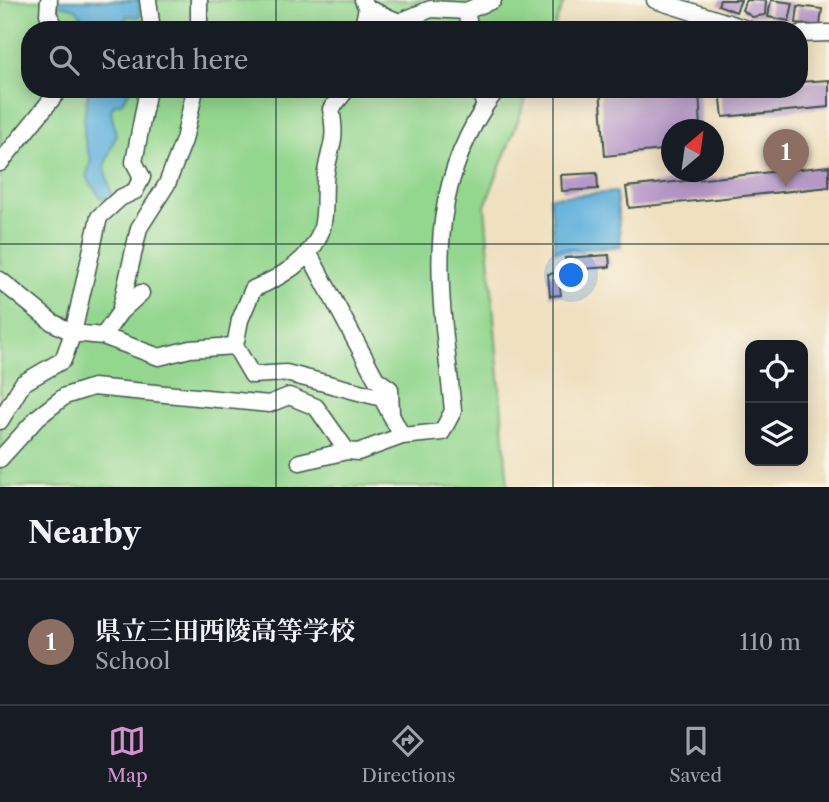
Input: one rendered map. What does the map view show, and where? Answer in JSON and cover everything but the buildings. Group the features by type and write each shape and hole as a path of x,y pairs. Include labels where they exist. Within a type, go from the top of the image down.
{"street":[{"path":"49,0 48,14 52,21"},
{"path":"148,0 151,21"},
{"path":"199,0 199,21"},
{"path":"401,21 431,9 466,11 482,7 493,0"},
{"path":"654,0 721,21"},
{"path":"365,4 397,21"},
{"path":"422,21 431,9"},
{"path":"466,11 468,21"},
{"path":"808,34 829,33"},
{"path":"0,163 53,98"},
{"path":"0,421 23,383 62,360 73,332 99,217 120,198 135,191 142,177 134,162 146,98"},
{"path":"120,312 139,228 167,184 184,140 193,98"},
{"path":"340,98 331,109 336,135 326,172 321,231 308,252 281,276 253,289 240,320 235,346 252,375 286,373 382,398 402,436"},
{"path":"482,98 485,106"},
{"path":"300,463 346,451 358,452 402,436 442,432 453,411 439,235 452,172 467,133 491,98"},
{"path":"308,252 376,379 390,390 391,415"},
{"path":"0,280 52,322 73,332 103,336 159,357 190,349 235,346"},
{"path":"103,336 120,312 141,293"},
{"path":"0,459 47,410 65,396 93,387 269,404 289,396 316,407 346,451"}],"green space":[{"path":"0,0 565,0 557,21 21,21 21,98 527,98 485,206 508,487 0,487"}],"water":[{"path":"55,0 138,0 140,17 126,16 126,21 84,21 76,9 62,5 57,8"},
{"path":"88,98 125,98 121,103 113,105 111,112 116,135 104,167 112,195 109,199 101,198 86,177 91,159 85,142"},
{"path":"616,192 621,247 555,251 550,197"}],"place":[{"name":"県立三田西陵高等学校","path":"786,187"}]}
